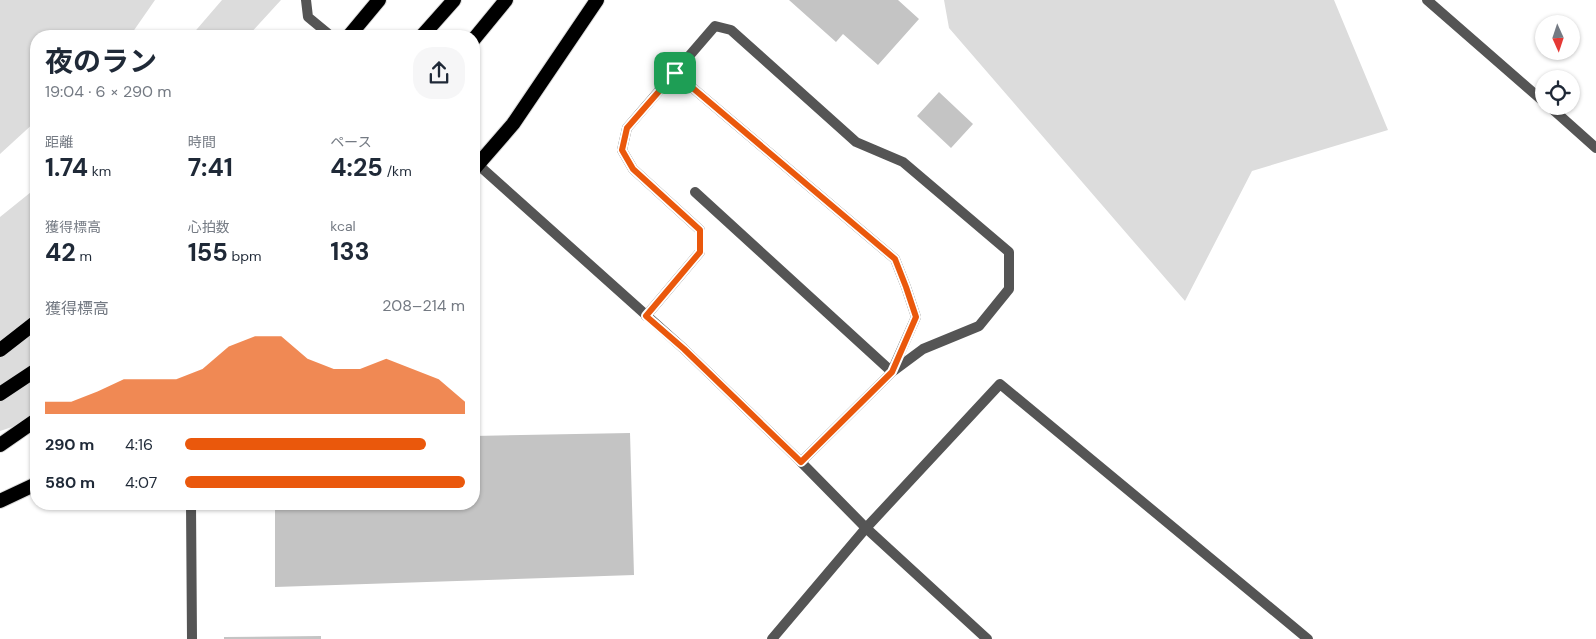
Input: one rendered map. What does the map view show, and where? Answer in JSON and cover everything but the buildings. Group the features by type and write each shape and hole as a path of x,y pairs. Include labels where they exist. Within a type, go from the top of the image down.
{"highway":[{"path":"354,30 379,0"},
{"path":"428,30 454,0"},
{"path":"480,32 506,0"},
{"path":"480,159 513,124 597,0"},
{"path":"0,350 30,327"},
{"path":"0,394 30,374"},
{"path":"0,445 30,424"},
{"path":"0,501 30,487"}],"street":[{"path":"306,0 308,17 323,30"},
{"path":"1427,0 1535,94"},
{"path":"646,316 700,252 700,230 633,169 622,150 627,128 715,26 731,30 856,142 903,162 1008,252 1009,289 979,326 923,349 892,372 801,462"},
{"path":"675,73 895,259 916,317 892,372"},
{"path":"1559,115 1596,148"},
{"path":"480,168 684,349 866,528 987,639"},
{"path":"695,192 892,372"},
{"path":"772,639 866,528 1000,384 1308,639"},
{"path":"191,510 192,639"}],"shaded area":[{"path":"0,0 155,0 134,30 30,30 30,126 0,154"},
{"path":"222,0 281,0 254,30 196,30"},
{"path":"944,0 1334,0 1388,130 1252,171 1185,301 949,28"},
{"path":"30,193 30,421 0,431 0,217"}],"route":[{"path":"675,73 895,259 916,317 892,372 801,462 684,349 646,316 700,252 700,230 633,169 622,150 627,128 675,73"}]}
